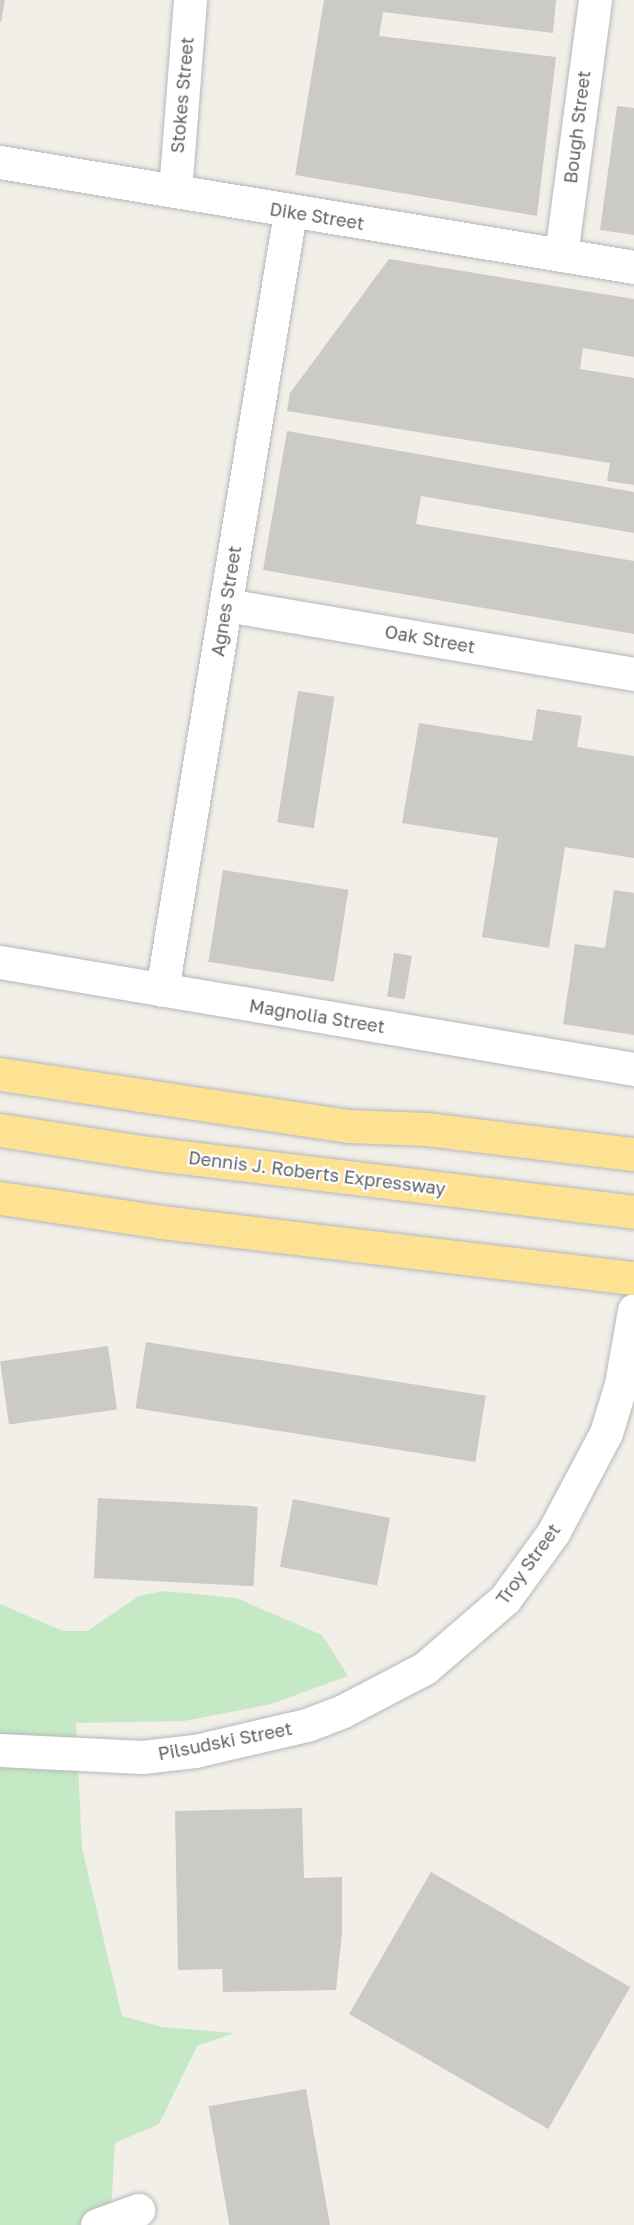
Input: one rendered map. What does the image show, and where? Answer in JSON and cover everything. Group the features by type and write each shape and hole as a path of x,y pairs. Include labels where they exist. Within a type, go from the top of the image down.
{"highway":[{"path":"0,1074 348,1126 426,1128 634,1155"},
{"name":"Dennis J. Roberts Expressway","path":"0,1130 86,1145 634,1212"},
{"path":"0,1198 162,1222 634,1278"},
{"path":"410,1250 634,1293"}],"street":[{"name":"Stokes Street","path":"175,191 190,0"},
{"name":"Bough Street","path":"561,255 595,0"},
{"name":"Dike Street","path":"0,162 291,213 634,267"},
{"name":"Agnes Street","path":"162,990 291,213"},
{"name":"Oak Street","path":"226,605 634,674"},
{"name":"Magnolia Street","path":"0,962 634,1069"},
{"name":"Troy Street","path":"307,1725 343,1711 425,1668 505,1599 553,1533 606,1433 621,1384 634,1310"},
{"name":"Pilsudski Street","path":"0,1750 142,1757 195,1751 307,1725"},
{"path":"97,2225 138,2210"}],"green space":[{"path":"164,1591 236,1598 322,1635 348,1676 271,1704 184,1721 76,1723 82,1848 122,2016 162,2027 234,2033 197,2046 159,2124 115,2143 110,2225 0,2225 0,1604 63,1631 87,1631 139,1596"}],"building":[{"path":"0,0 5,0 1,22 0,22"},
{"path":"324,0 556,0 553,33 383,12 379,36 556,57 537,216 295,175"},
{"path":"617,106 634,108 634,235 600,230"},
{"path":"389,259 634,299 634,357 583,348 580,369 634,378 634,485 607,481 610,463 287,411 290,393"},
{"path":"287,431 634,492 634,533 421,496 416,524 634,561 634,634 263,570"},
{"path":"298,691 335,697 314,828 277,822"},
{"path":"537,709 582,716 577,747 634,756 634,858 565,847 549,948 482,937 498,838 402,823 419,723 532,741"},
{"path":"223,870 348,890 334,982 208,962"},
{"path":"614,890 634,893 634,1035 563,1024 575,944 605,948"},
{"path":"394,953 412,956 405,999 387,996"},
{"path":"146,1342 486,1396 475,1462 136,1408"},
{"path":"108,1346 117,1409 9,1425 0,1361"},
{"path":"98,1498 258,1506 254,1586 94,1578"},
{"path":"293,1499 390,1518 377,1586 280,1567"},
{"path":"302,1808 304,1878 342,1877 342,1933 336,1990 223,1992 222,1969 178,1970 175,1811"},
{"path":"431,1872 630,1987 548,2129 349,2014"},
{"path":"306,2089 330,2225 229,2225 209,2106"}]}
